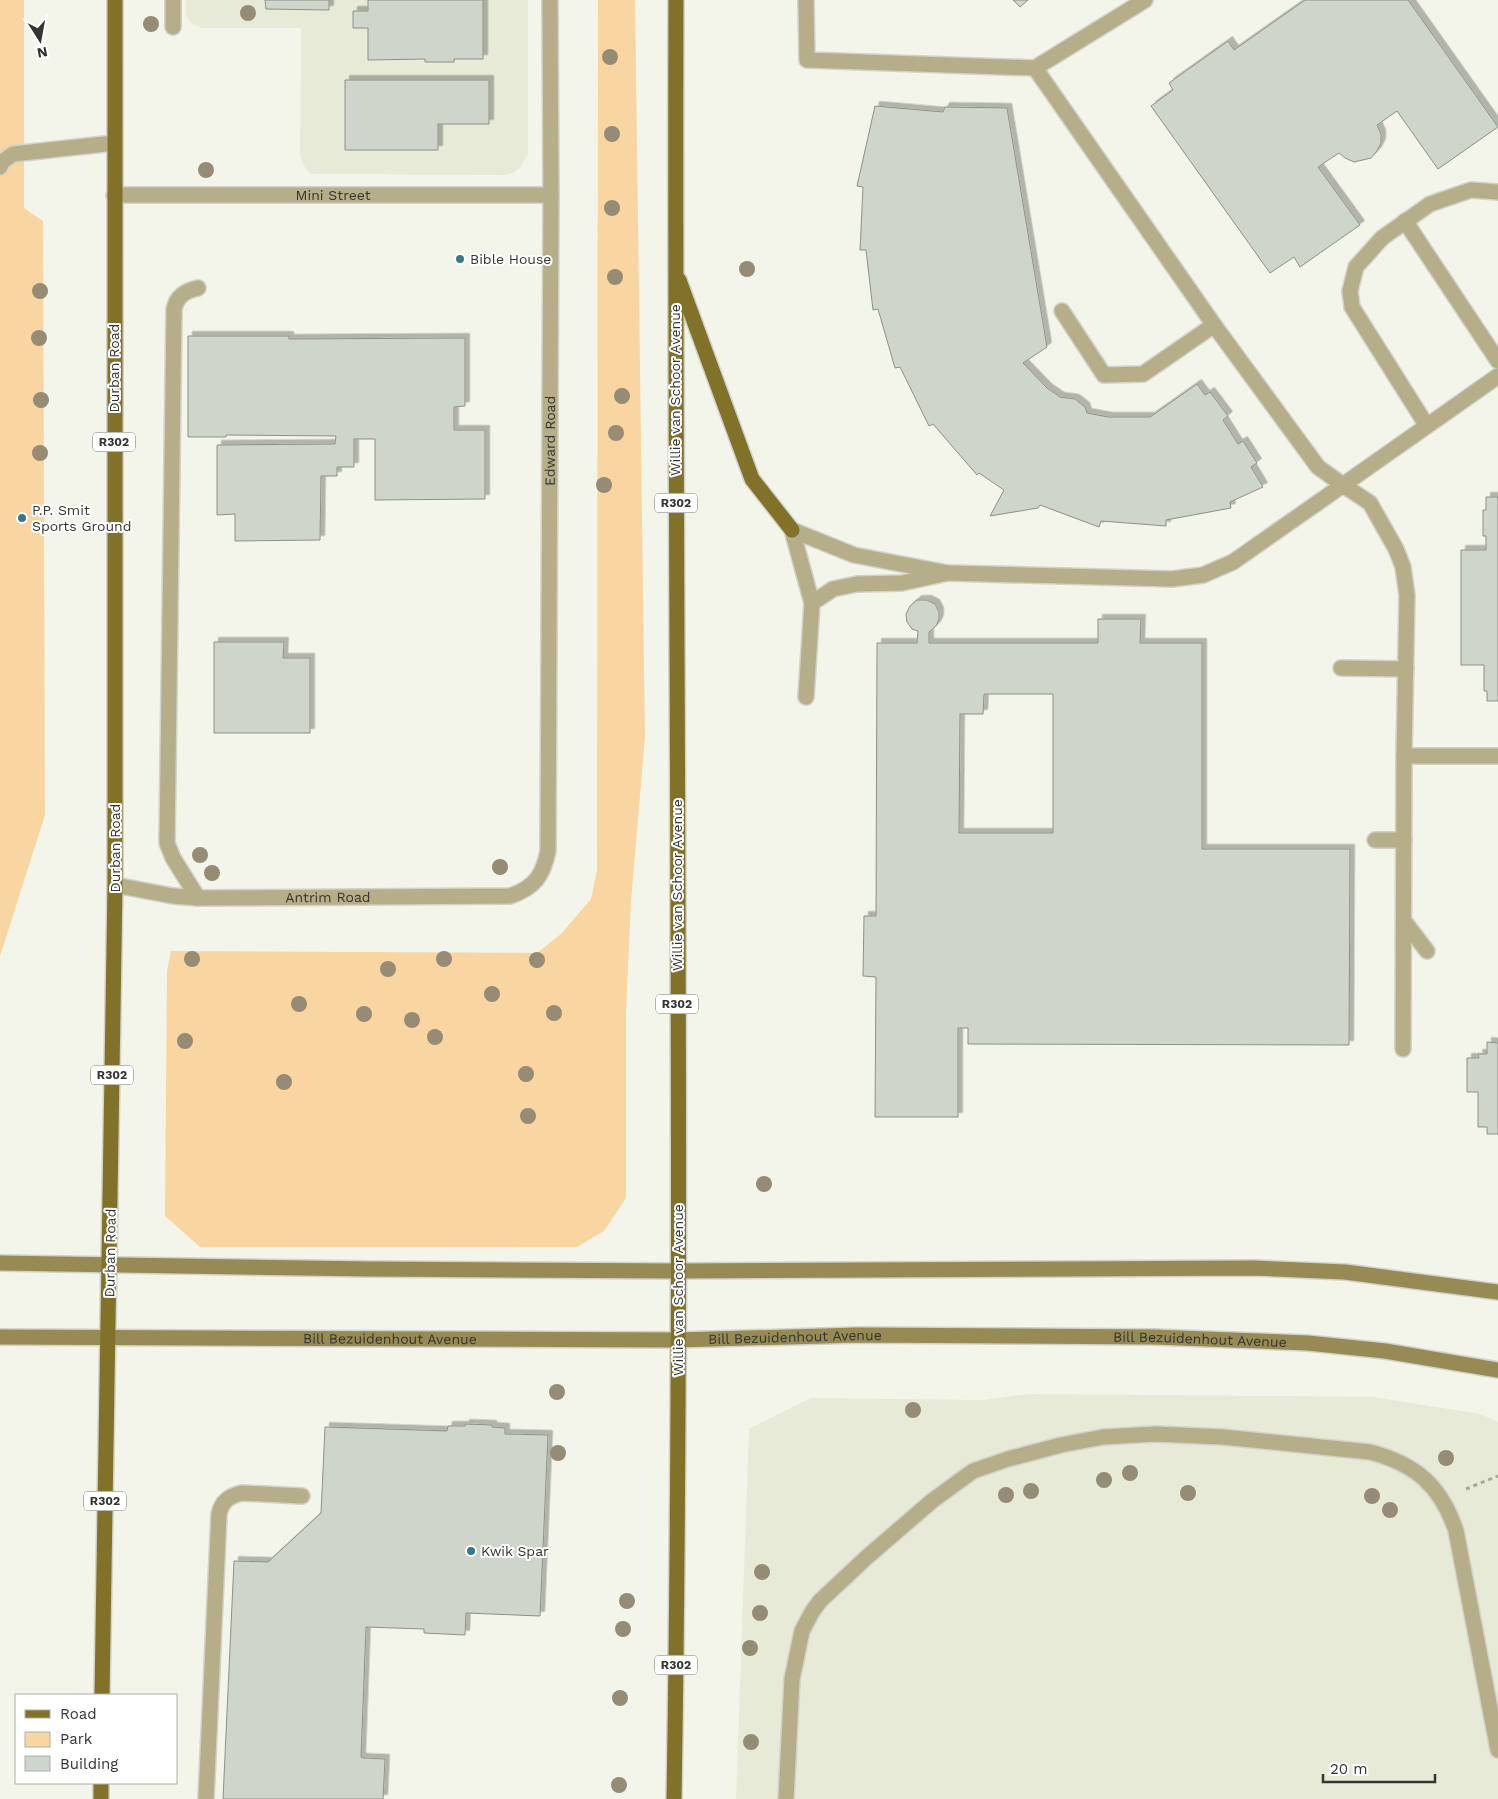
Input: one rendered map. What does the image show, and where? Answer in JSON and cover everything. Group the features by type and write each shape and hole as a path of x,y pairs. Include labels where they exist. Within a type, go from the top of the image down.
{"main road":[{"name":"Durban Road","path":"102,1694 115,885 115,0"},
{"name":"Willie van Schoor Avenue","path":"674,1799 679,1271 675,269 676,0"},
{"path":"675,269 752,479 792,530"},
{"path":"0,1263 679,1271 1254,1268 1345,1272 1498,1292"},
{"name":"Bill Bezuidenhout Avenue","path":"0,1337 678,1340 858,1335 1226,1339 1308,1343 1385,1351 1498,1370"},
{"path":"101,1784 101,1799"}],"street":[{"path":"173,0 173,27"},
{"name":"Edward Road","path":"536,880 545,867 548,851 550,0"},
{"path":"806,0 806,60 1034,68 1145,0"},
{"path":"1034,68 1214,326 1318,467 1370,503 1396,549 1403,567 1407,595 1404,756 1403,1050"},
{"path":"0,168 2,162 13,154 114,143"},
{"path":"1427,426 1352,307 1350,291 1356,267 1382,238 1430,204 1470,190 1498,192"},
{"name":"Mini Street","path":"114,195 551,196"},
{"path":"1405,221 1498,361"},
{"path":"198,288 188,290 180,295 174,309 168,843 173,858 198,898"},
{"path":"1062,311 1104,375 1143,374 1214,326"},
{"path":"792,530 854,555 948,573 1172,579 1203,575 1232,562 1498,376"},
{"path":"792,530 812,603 806,696"},
{"path":"812,603 833,589 857,584 902,584 948,573"},
{"path":"1341,668 1406,668"},
{"path":"1404,756 1498,756"},
{"path":"1375,840 1404,840"},
{"name":"Antrim Road","path":"115,885 173,896 198,898 510,896 525,891 536,880"},
{"path":"1404,921 1427,951"},
{"path":"786,1799 792,1680 802,1631 820,1601 867,1557 932,1501 973,1471 1008,1459 1061,1445 1112,1437 1156,1434 1223,1438 1370,1452 1405,1464 1420,1474 1434,1488 1444,1502 1456,1531 1498,1750"},
{"path":"206,1799 218,1524 221,1506 226,1499 242,1493 302,1496"}],"path":[{"path":"1464,1490 1498,1476"}],"shaded area":[{"path":"186,0 528,0 528,155 520,167 513,173 504,175 312,174 306,169 300,154 301,28 202,28 192,24 188,19"},
{"path":"1028,1394 1373,1397 1480,1414 1498,1422 1498,1799 736,1799 749,1429 811,1398 984,1400"}],"green space":[{"name":"P.P. Smit Sports Ground","path":"0,0 24,0 24,208 43,221 45,815 0,956"},
{"path":"598,0 635,0 645,737 631,901 626,1012 626,1198 604,1231 577,1247 200,1247 165,1216 167,971 171,951 537,953 561,934 591,899 597,870"}],"building":[{"path":"265,0 329,0 329,10 266,9"},
{"path":"368,0 483,0 483,59 454,59 454,62 425,62 425,59 368,60 368,28 353,28 353,11 368,11"},
{"path":"1013,0 1028,0 1020,7"},
{"path":"1305,0 1408,0 1498,127 1438,169 1397,111 1377,125 1381,134 1381,143 1371,158 1354,162 1339,153 1318,167 1360,225 1300,267 1294,257 1270,273 1151,106 1173,90 1169,83 1228,41 1234,50"},
{"path":"345,80 489,80 489,124 438,124 438,150 345,150"},
{"path":"875,106 943,112 945,107 1007,108 1047,347 1023,363 1047,388 1060,397 1075,399 1085,407 1087,413 1108,417 1150,417 1197,384 1205,395 1210,392 1228,416 1223,420 1238,444 1243,441 1257,463 1251,467 1263,487 1230,502 1231,508 1166,520 1166,526 1101,521 1099,527 1040,505 1038,508 990,516 1004,490 979,473 977,475 933,424 929,426 900,367 895,368 878,309 873,310 866,250 860,250 863,187 857,186"},
{"path":"188,336 289,336 289,339 465,338 465,406 454,407 454,430 485,430 485,499 375,500 375,439 354,439 354,467 337,467 337,476 321,476 320,540 235,541 235,514 217,515 217,445 335,444 336,436 226,435 226,437 188,437"},
{"path":"1486,497 1498,497 1498,701 1487,701 1487,691 1484,691 1484,665 1461,665 1461,550 1486,550 1486,536 1483,536 1483,510 1486,510"},
{"path":"917,600 927,600 935,604 939,612 939,619 936,626 929,632 929,643 1098,643 1098,619 1141,619 1140,643 1202,643 1202,849 1350,849 1349,1045 968,1044 968,1028 958,1028 958,1117 875,1117 876,977 863,976 864,916 876,916 877,643 917,643 918,631 912,629 907,622 906,614 910,606","holes":["984,694 1053,694 1053,833 959,833 960,714 983,714"]},
{"path":"214,642 284,642 283,658 310,658 310,733 214,733"},
{"path":"1487,1042 1498,1043 1498,1134 1487,1134 1487,1127 1478,1127 1478,1092 1467,1092 1467,1058 1479,1058 1478,1054 1487,1054"},
{"path":"465,1424 492,1425 492,1427 505,1428 505,1434 548,1435 540,1616 466,1613 465,1635 424,1633 424,1629 366,1627 361,1757 385,1759 383,1799 223,1799 234,1561 268,1562 321,1513 325,1427 447,1431 448,1426 465,1426"}],"place":[{"name":"Bible House","path":"460,259"},
{"name":"P.P. Smit Sports Ground","path":"22,518"},
{"name":"Kwik Spar","path":"471,1551"}]}
